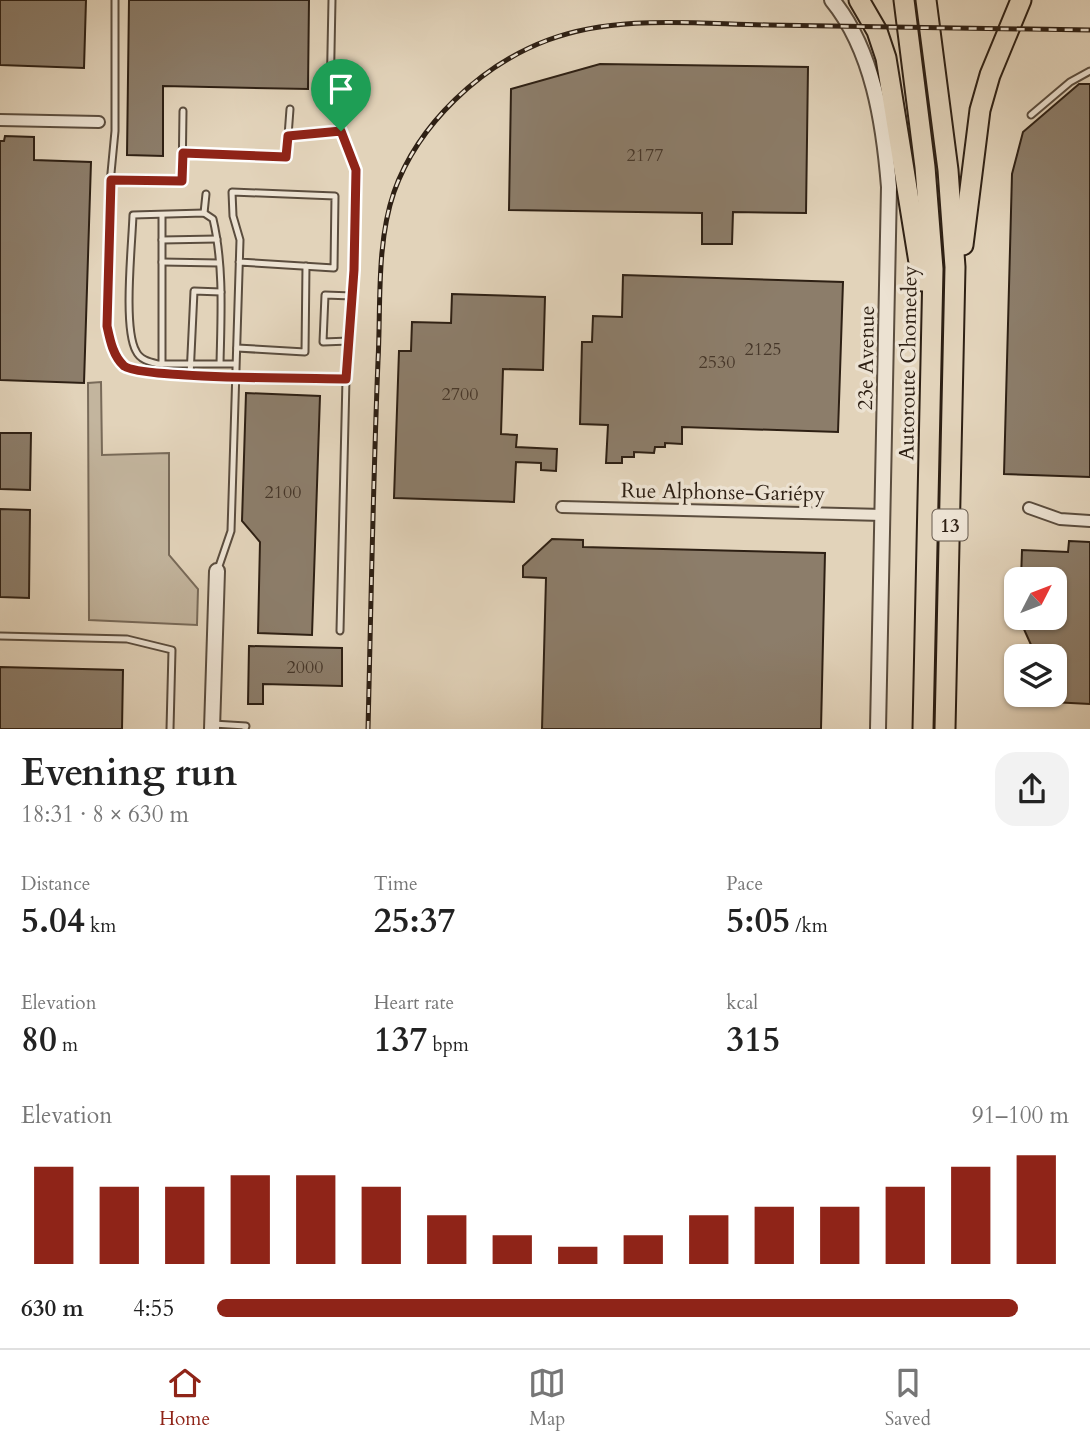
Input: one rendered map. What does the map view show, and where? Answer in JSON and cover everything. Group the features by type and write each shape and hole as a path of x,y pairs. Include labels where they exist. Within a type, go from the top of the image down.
{"highway":[{"path":"859,0 877,31 888,69 912,213 933,369"},
{"name":"Autoroute Chomedey","path":"904,0 931,227 933,369 923,729"},
{"name":"13","path":"926,0 950,191 955,322 945,729"},
{"path":"955,322 972,155 980,110 990,75 1021,0"}],"street":[{"name":"23e Avenue","path":"832,0 850,26 862,51 874,93 888,173 890,224 878,729"},
{"path":"0,120 99,122"},
{"name":"Rue Alphonse-Gariépy","path":"562,507 883,515"},
{"path":"1030,508 1060,519 1090,521"},
{"path":"212,727 217,571"}],"lane":[{"path":"115,0 115,131 107,326 117,357 125,366 143,372 190,376 346,379"},
{"path":"331,0 330,102 356,170 346,379 340,631"},
{"path":"1031,115 1070,82 1090,71"},
{"path":"183,153 286,157 290,110"},
{"path":"111,180 182,181 183,111"},
{"path":"288,136 341,131"},
{"path":"217,571 231,531 237,291 240,240 233,216 232,192 335,196 334,268 239,262"},
{"path":"204,213 206,194"},
{"path":"220,364 221,292 218,239 213,219 204,213 132,215 130,331 136,353 147,362 162,364 190,363 220,364 235,364"},
{"path":"162,215 162,364"},
{"path":"162,240 218,239"},
{"path":"162,262 219,263"},
{"path":"237,348 305,352 306,267"},
{"path":"190,376 194,291 221,292"},
{"path":"349,341 323,342 325,295 352,296"},
{"path":"143,372 147,362"},
{"path":"0,636 127,639 172,650 170,729"},
{"path":"212,727 246,726 245,729"}],"shaded area":[{"path":"101,382 102,455 169,453 169,555 198,589 197,625 89,620 88,383"}],"building":[{"path":"0,0 86,0 84,68 0,65"},
{"path":"129,0 309,0 308,89 163,86 163,156 127,155"},
{"path":"600,64 808,67 806,213 733,212 732,244 702,244 702,213 509,210 511,89"},
{"path":"1079,84 1090,84 1090,477 1004,474 1012,174 1023,132"},
{"path":"5,136 34,137 34,160 91,162 84,383 0,380 0,141 4,141"},
{"path":"623,275 843,282 838,432 682,427 682,444 665,443 665,447 655,447 654,453 634,452 634,457 622,457 622,463 606,463 608,425 580,424 582,342 592,342 593,316 622,317"},
{"path":"452,294 545,297 543,370 503,369 501,434 517,435 516,447 557,449 556,471 541,470 541,463 516,462 514,502 394,498 399,351 411,351 412,322 451,323"},
{"path":"246,393 320,396 312,635 258,633 260,542 242,521"},
{"path":"0,433 31,433 30,490 0,489"},
{"path":"0,509 30,510 29,598 0,597"},
{"path":"552,539 583,540 583,547 825,553 821,729 542,729 546,578 523,577 523,566"},
{"path":"1069,541 1090,542 1090,704 1067,703 1067,644 1031,644 1024,630 1068,630 1068,567 1021,567 1022,550 1068,552"},
{"path":"249,646 342,648 342,686 263,684 263,704 248,704"},
{"path":"0,667 123,670 122,729 0,729"}],"railway":[{"path":"368,729 373,499 384,233 394,192 405,167 419,143 455,100 499,65 548,40 574,32 629,24 686,22 1090,30"}],"route":[{"path":"341,131 356,170 354,270 346,379 190,376 136,372 125,366 110,342 107,326 111,180 182,181 183,153 286,157 288,136 341,131"}]}
